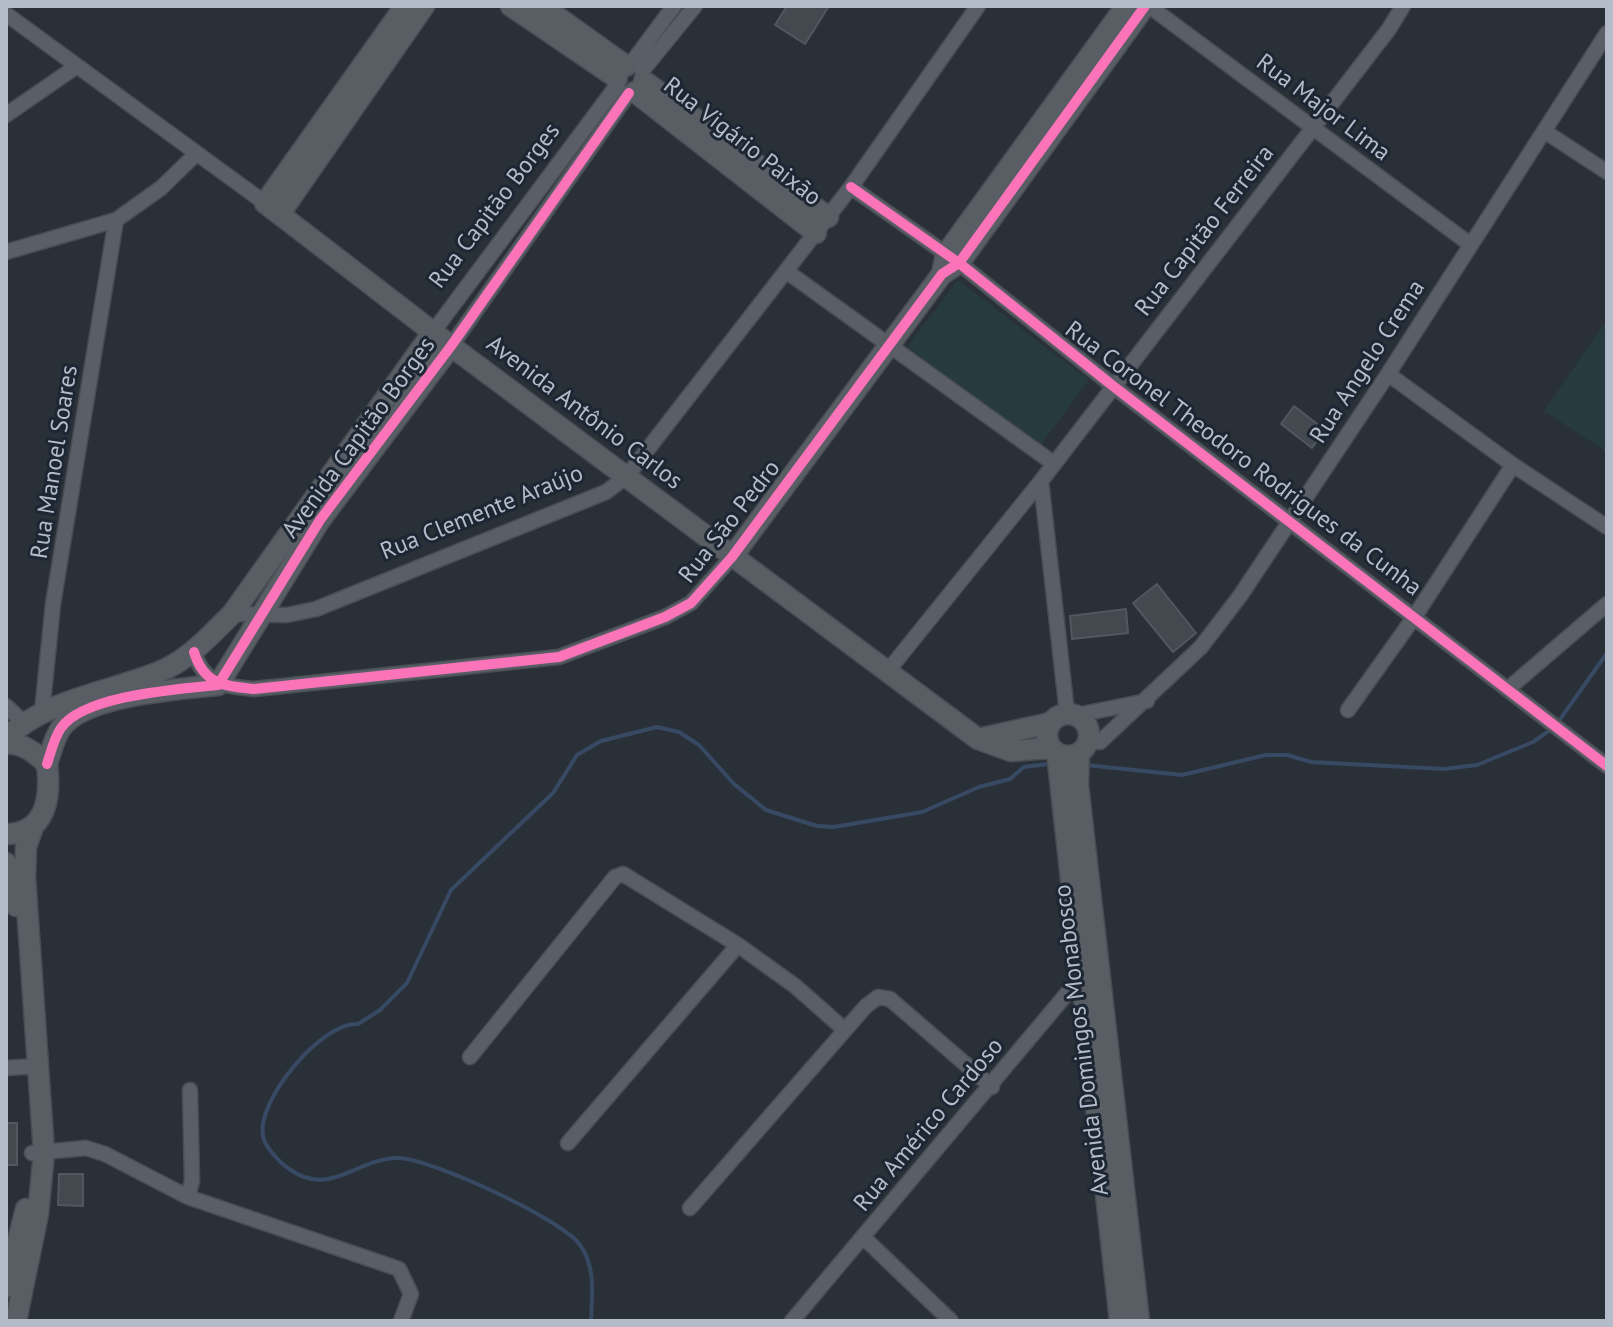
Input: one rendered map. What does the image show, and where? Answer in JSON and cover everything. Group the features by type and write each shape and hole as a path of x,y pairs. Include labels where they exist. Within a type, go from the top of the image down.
{"street":[{"path":"348,102 405,6"},
{"path":"273,208 348,102 424,6"},
{"name":"Rua Vigário Paixão","path":"511,6 630,79"},
{"name":"Rua Vigário Paixão","path":"542,6 630,79 822,225"},
{"name":"Avenida Capitão Borges","path":"218,685 320,520 451,346 630,79 674,6"},
{"name":"Avenida Capitão Borges","path":"630,79 695,6"},
{"name":"Rua Clemente Araújo","path":"232,614 287,615 316,609 606,492 627,476 851,187 978,6"},
{"path":"949,264 1126,6"},
{"path":"949,264 1147,6"},
{"name":"Rua Major Lima","path":"1147,6 1471,245"},
{"name":"Rua Capitão Ferreira","path":"887,672 1041,481 1403,6"},
{"name":"Avenida Antônio Carlos","path":"6,14 195,155 273,208 451,346 978,739 1011,751 1054,751"},
{"name":"Rua Angelo Crema","path":"1084,747 1100,742 1201,647 1290,522 1388,374 1607,33"},
{"path":"6,115 77,66"},
{"name":"Rua Capitão Borges","path":"6,741 23,722 42,712 161,671 194,652 232,614 433,332 630,79"},
{"path":"1544,131 1607,172"},
{"path":"6,252 116,220 161,188 195,155"},
{"name":"Rua Coronel Theodoro Rodrigues da Cunha","path":"851,187 1607,765"},
{"name":"Rua Manoel Soares","path":"42,712 53,604 116,220"},
{"name":"Rua São Pedro","path":"218,685 254,689 559,657 665,617 691,603 732,557 949,264"},
{"path":"786,271 1053,463"},
{"path":"1388,374 1513,465 1607,527"},
{"path":"1348,710 1415,616 1513,465"},
{"path":"1041,481 1065,717 1047,736 1054,751 1120,1321"},
{"path":"1509,688 1607,604"},
{"path":"194,652 200,667 218,685"},
{"path":"16,1321 38,1214 26,847 49,796 47,764 62,727 78,714 134,697 218,685"},
{"path":"978,739 1147,701"},
{"path":"6,706 23,722"},
{"path":"1054,751 1068,756 1084,747 1086,723 1065,717"},
{"path":"6,741 21,745 47,764"},
{"name":"Avenida Domingos Monabosco","path":"1084,747 1078,785 1139,1321"},
{"path":"6,834 20,833 33,827"},
{"path":"6,863 20,928 34,1066"},
{"path":"470,1057 615,877 631,877 738,945 795,986 845,1030"},
{"path":"568,1143 738,945"},
{"name":"Rua Américo Cardoso","path":"792,1321 992,1087 1097,956"},
{"path":"690,1208 871,1000 890,999 992,1087"},
{"path":"6,1068 34,1066"},
{"path":"188,1197 192,1181 190,1090"},
{"path":"38,1153 86,1148 105,1154 188,1197 399,1269 411,1294 401,1321"},
{"path":"6,1287 38,1153"},
{"path":"863,1237 951,1321"}],"green space":[{"path":"958,280 1089,380 1039,447 907,347"},
{"path":"1607,319 1607,452 1544,411"}],"building":[{"path":"787,6 829,6 805,44 775,25"},
{"path":"1294,406 1325,430 1312,448 1281,424"},
{"path":"1157,584 1196,633 1173,652 1133,603"},
{"path":"1126,609 1128,633 1072,639 1070,616"},
{"path":"6,1123 17,1123 17,1165 6,1165"},
{"path":"59,1174 83,1174 83,1206 58,1205"}],"waterway":[{"path":"1561,718 1607,653"},
{"path":"591,1321 592,1282 589,1262 580,1245 569,1234 523,1206 464,1178 413,1160 382,1160 331,1179 318,1180 304,1177 285,1166 264,1140 264,1121 270,1103 295,1065 327,1035 344,1026 358,1024 380,1010 407,983 451,890 553,793 577,755 601,741 657,727 679,732 699,745 734,784 766,810 817,826 834,827 922,812 979,787 1010,779 1024,767 1048,764"},
{"path":"1086,765 1182,775 1266,755 1287,755 1311,762 1444,769 1477,765 1533,742 1553,728"}],"cycle path":[{"path":"194,652 204,671 217,682 254,689 559,657 665,617 691,603 732,557 942,274 959,263 1145,6"},
{"path":"47,764 61,728 90,708 134,696 218,685 320,520 451,346 629,93"},
{"path":"851,187 959,263 1113,386 1607,766"}]}
